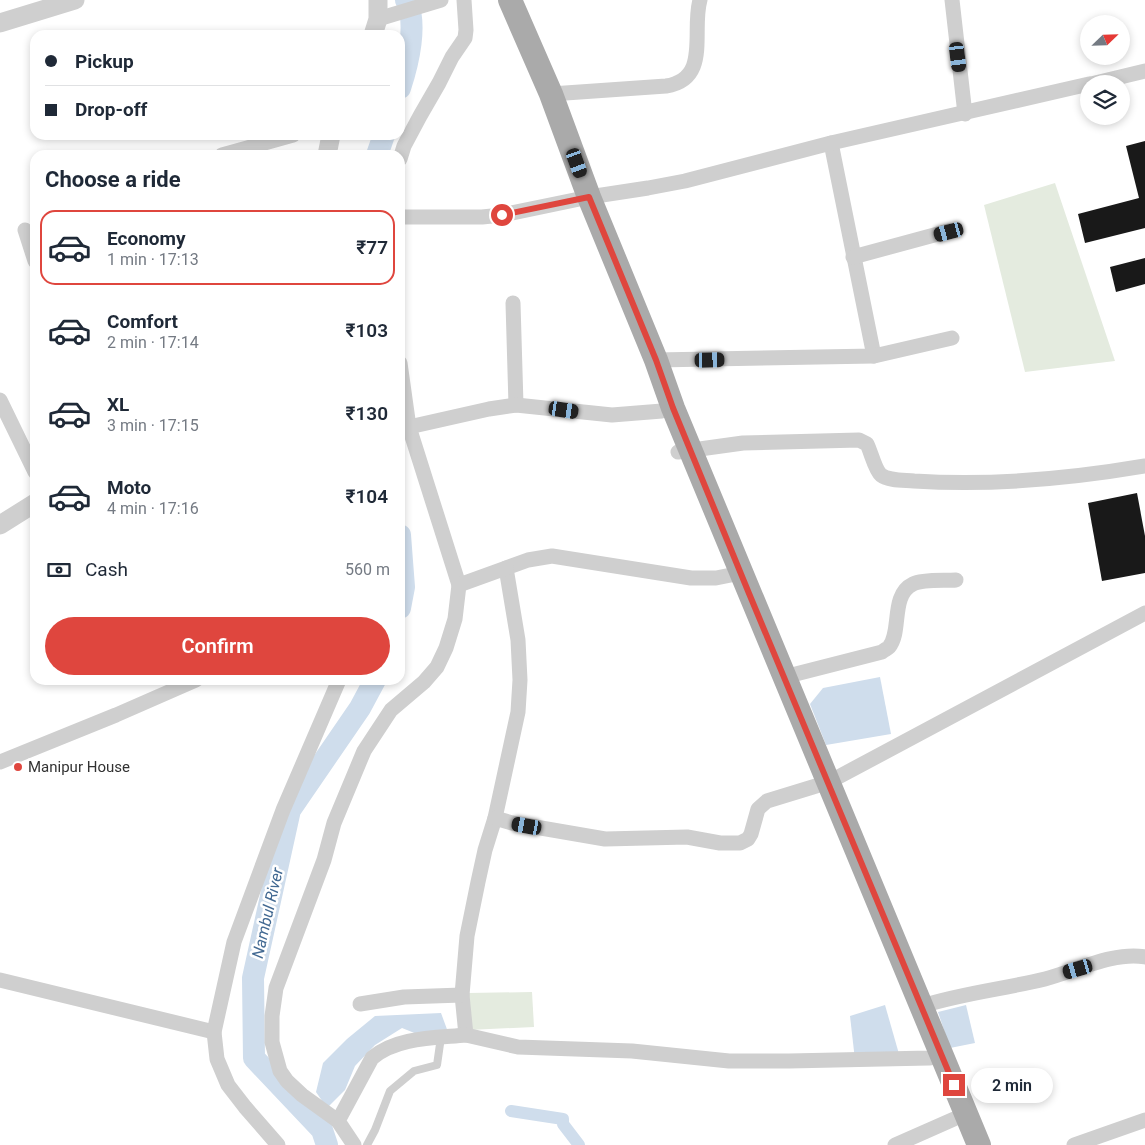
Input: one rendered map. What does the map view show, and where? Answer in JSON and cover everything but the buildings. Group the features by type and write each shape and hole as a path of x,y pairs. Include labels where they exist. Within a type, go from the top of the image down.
{"main road":[{"path":"496,0 656,360 673,408 684,451"},
{"path":"510,0 551,94 583,199 662,411 684,451 936,1057 979,1145"},
{"path":"735,575 784,677 823,785 922,1006 954,1119 964,1145"}],"street":[{"path":"0,23 75,0"},
{"path":"376,27 378,0"},
{"path":"376,27 402,12 441,0"},
{"path":"403,150 452,57 465,38 464,0"},
{"path":"551,94 666,86 677,84 687,78 693,70 697,54 696,17 700,0"},
{"path":"952,0 965,114"},
{"path":"1128,75 1145,71"},
{"path":"405,217 482,217 502,215 685,181 832,143 1080,86"},
{"path":"240,150 275,140"},
{"path":"832,143 874,356"},
{"path":"25,230 30,246"},
{"path":"853,257 949,232"},
{"path":"513,303 516,404"},
{"path":"656,360 874,356 952,338"},
{"path":"354,1145 338,1121 302,1095 287,1081 280,1071 272,1042 272,1016 276,988 324,860 334,823 364,751 391,710 424,682 437,667 446,648 455,619 459,585 409,427 405,399"},
{"path":"0,400 30,462"},
{"path":"409,427 516,404 612,415 662,411"},
{"path":"684,451 743,443 858,440 867,444 878,471 882,475 893,479 927,482 996,483 1104,473 1145,466"},
{"path":"0,524 30,506"},
{"path":"459,585 528,560 552,556 691,578 716,578 735,575"},
{"path":"466,1035 462,995 470,922 518,712 520,680 518,640 506,568"},
{"path":"784,677 882,652 889,647 893,638 900,599 907,588 914,583 956,580"},
{"path":"495,818 512,823 605,839 687,837 720,843 740,843 748,839 751,834 758,809 762,804 778,797 823,785 1145,613"},
{"path":"0,762 185,685"},
{"path":"278,1145 228,1085 217,1059 214,1032 234,942 283,810 337,685"},
{"path":"922,1006 1046,978 1125,955 1145,957"},
{"path":"0,980 214,1032"},
{"path":"360,1004 404,997 462,995"},
{"path":"338,1121 372,1058 379,1051 398,1044 441,1037 466,1035 518,1047 632,1051 729,1061 936,1057"},
{"path":"895,1145 954,1119"},
{"path":"1074,1145 1145,1120"}],"lane":[{"path":"367,1145 390,1092 414,1071 436,1065 441,1037"}],"shaded area":[{"path":"1055,183 1115,361 1025,372 984,205"},
{"path":"532,992 534,1027 469,1030 468,993"}],"water":[{"path":"880,677 891,734 826,745 810,704 823,688"},
{"path":"885,1005 899,1054 855,1060 850,1016"},
{"path":"966,1005 975,1043 950,1048 938,1012"},
{"path":"441,1013 448,1032 422,1036 402,1028 375,1045 355,1066 345,1090 327,1108 316,1092 323,1063 347,1039 375,1016"}],"waterway":[{"name":"Nambul River","path":"405,70 409,56 411,32 410,9 406,0"},
{"name":"Nambul River","path":"379,150 382,140"},
{"name":"Nambul River","path":"327,1145 322,1130 254,1058 253,978 290,810 360,708 372,685"},
{"path":"511,1111 563,1119 563,1124 579,1145"}],"place":[{"name":"Manipur House","path":"18,767"}],"route":[{"path":"502,215 589,197 748,591 844,817 954,1085"}]}
